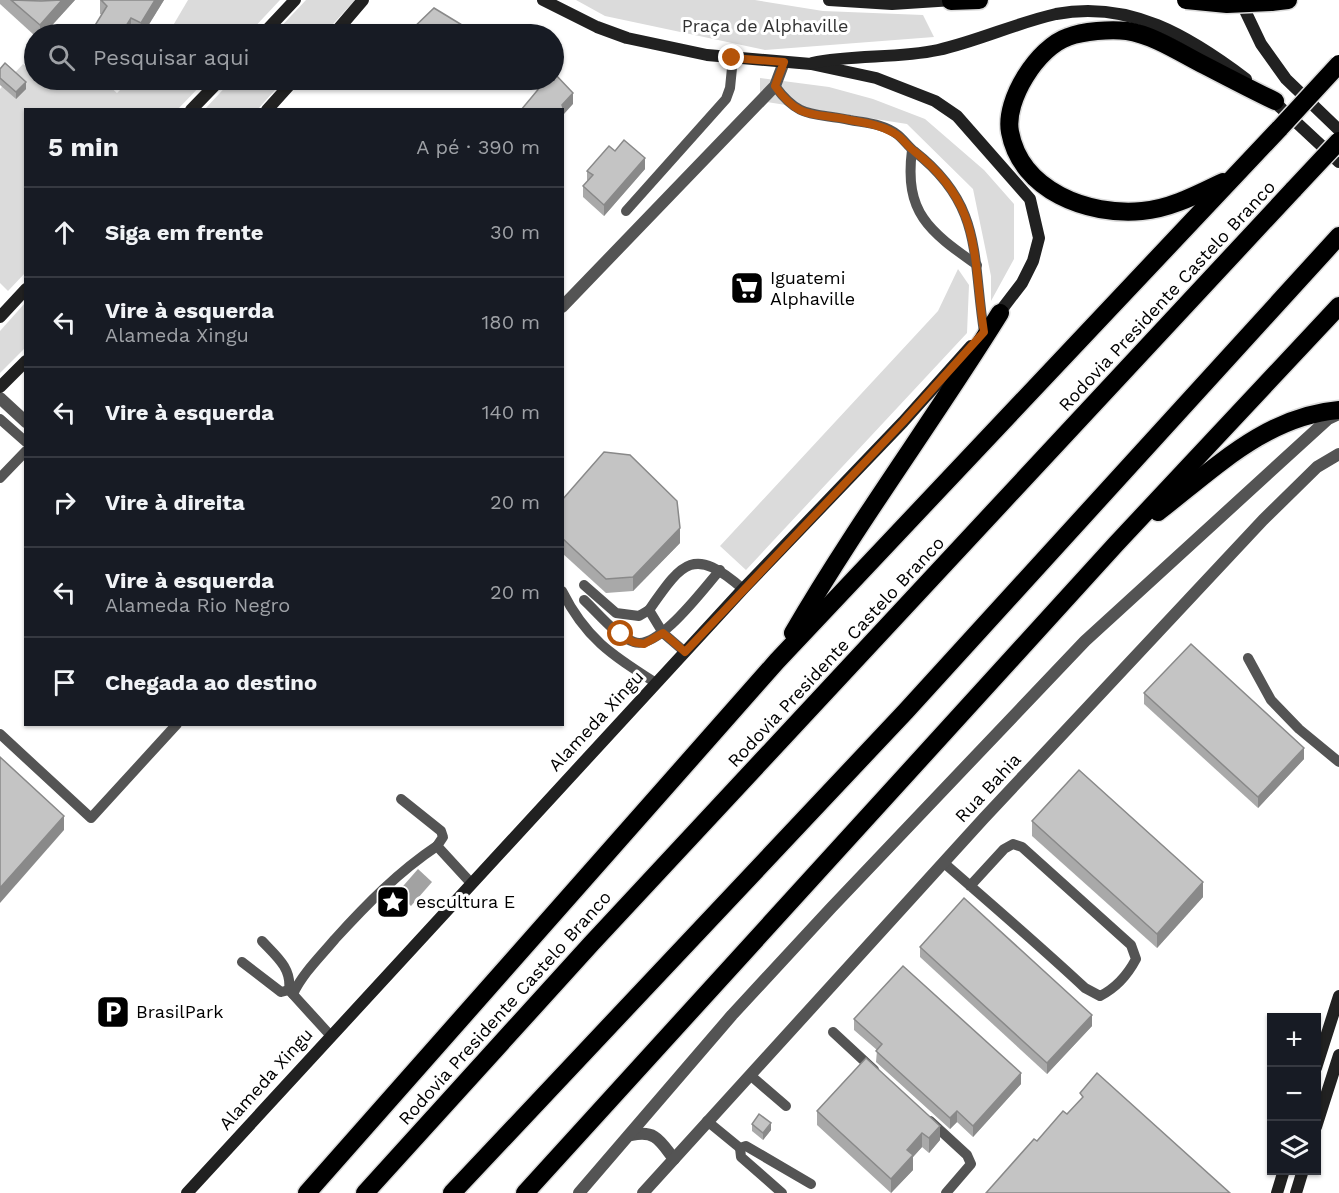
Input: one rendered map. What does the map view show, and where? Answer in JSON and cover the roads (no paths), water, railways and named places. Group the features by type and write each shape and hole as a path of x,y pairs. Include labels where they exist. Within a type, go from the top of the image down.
{"highway":[{"path":"957,0 979,0"},
{"path":"1186,0 1227,4 1280,1"},
{"path":"1233,178 1188,198 1142,211 1099,209 1075,203 1052,192 1032,176 1018,155 1009,131 1011,106 1020,82 1042,57 1066,37 1127,32 1168,46 1275,101"},
{"name":"Rodovia Presidente Castelo Branco","path":"307,1193 777,661 1339,64"},
{"name":"Rodovia Presidente Castelo Branco","path":"365,1193 591,944 1339,141"},
{"path":"452,1193 906,711 1339,236"},
{"path":"525,1193 1116,544 1339,306"},
{"path":"777,661 825,578 953,388 1000,313"},
{"path":"1116,544 1257,437 1285,422 1312,412 1339,412"}],"main road":[{"path":"272,24 295,0"},
{"path":"343,24 363,0"},
{"path":"543,0 597,27 627,38 732,58 811,63 838,58 924,53 1055,14 1086,10 1132,14 1160,23 1208,51 1275,101 1339,162"},
{"path":"829,0 892,4 957,0"},
{"path":"1240,0 1261,44 1286,79 1339,130"},
{"name":"Alameda Xingu","path":"187,1193 743,589 903,422 1000,313 1033,261 1038,238 1030,199 957,116 908,89 876,78 811,63"},
{"path":"193,108 210,90"},
{"path":"269,108 285,90"},
{"path":"0,316 24,291"},
{"path":"0,387 24,364"},
{"path":"1317,1067 1339,996"},
{"path":"1319,1121 1339,1055"},
{"path":"1277,1193 1282,1175"},
{"path":"1296,1193 1301,1175"}],"street":[{"path":"564,305 775,86 784,62"},
{"path":"0,398 24,420"},
{"path":"579,1193 632,1135 732,1015 1085,641 1328,419 1339,412"},
{"name":"Rua Bahia","path":"643,1193 706,1121 1295,486 1317,467 1339,454"},
{"path":"632,1135 646,1132 657,1138 674,1158"}],"lane":[{"path":"626,211 726,99 730,88 732,58"},
{"path":"775,86 788,104 804,113 879,125 896,134 912,150 934,166 954,190 970,225 984,332"},
{"path":"912,150 910,175 918,212 933,231 977,265"},
{"path":"0,419 24,440"},
{"path":"0,478 24,453"},
{"path":"584,585 616,614 639,616 649,610 685,566 700,562 720,570 743,589"},
{"path":"584,600 633,642 644,644 663,633 720,570"},
{"path":"564,595 575,616 590,636 624,663 656,683"},
{"path":"649,610 663,633 685,652"},
{"path":"1248,658 1271,700 1299,729 1339,762"},
{"path":"0,734 91,818 175,726"},
{"path":"291,992 370,900 415,861 437,846 443,837 441,831 401,799"},
{"path":"944,863 1092,994 1100,996 1112,990 1129,972 1136,959 1131,945 1022,847 1013,844 1004,849 970,886"},
{"path":"437,846 471,883"},
{"path":"262,941 286,966 291,978 291,992 330,1035"},
{"path":"242,962 281,992 291,992"},
{"path":"833,1032 883,1078"},
{"path":"750,1075 786,1106"},
{"path":"925,1117 967,1155 971,1164 946,1193"},
{"path":"706,1121 740,1148 741,1157 782,1193"},
{"path":"740,1148 746,1146 811,1184"}],"place":[{"name":"Iguatemi Alphaville","path":"747,288"},
{"name":"escultura E","path":"393,902"},
{"name":"BrasilPark","path":"113,1012"}],"park label":[{"name":"Praça de Alphaville","path":"765,26"}]}
